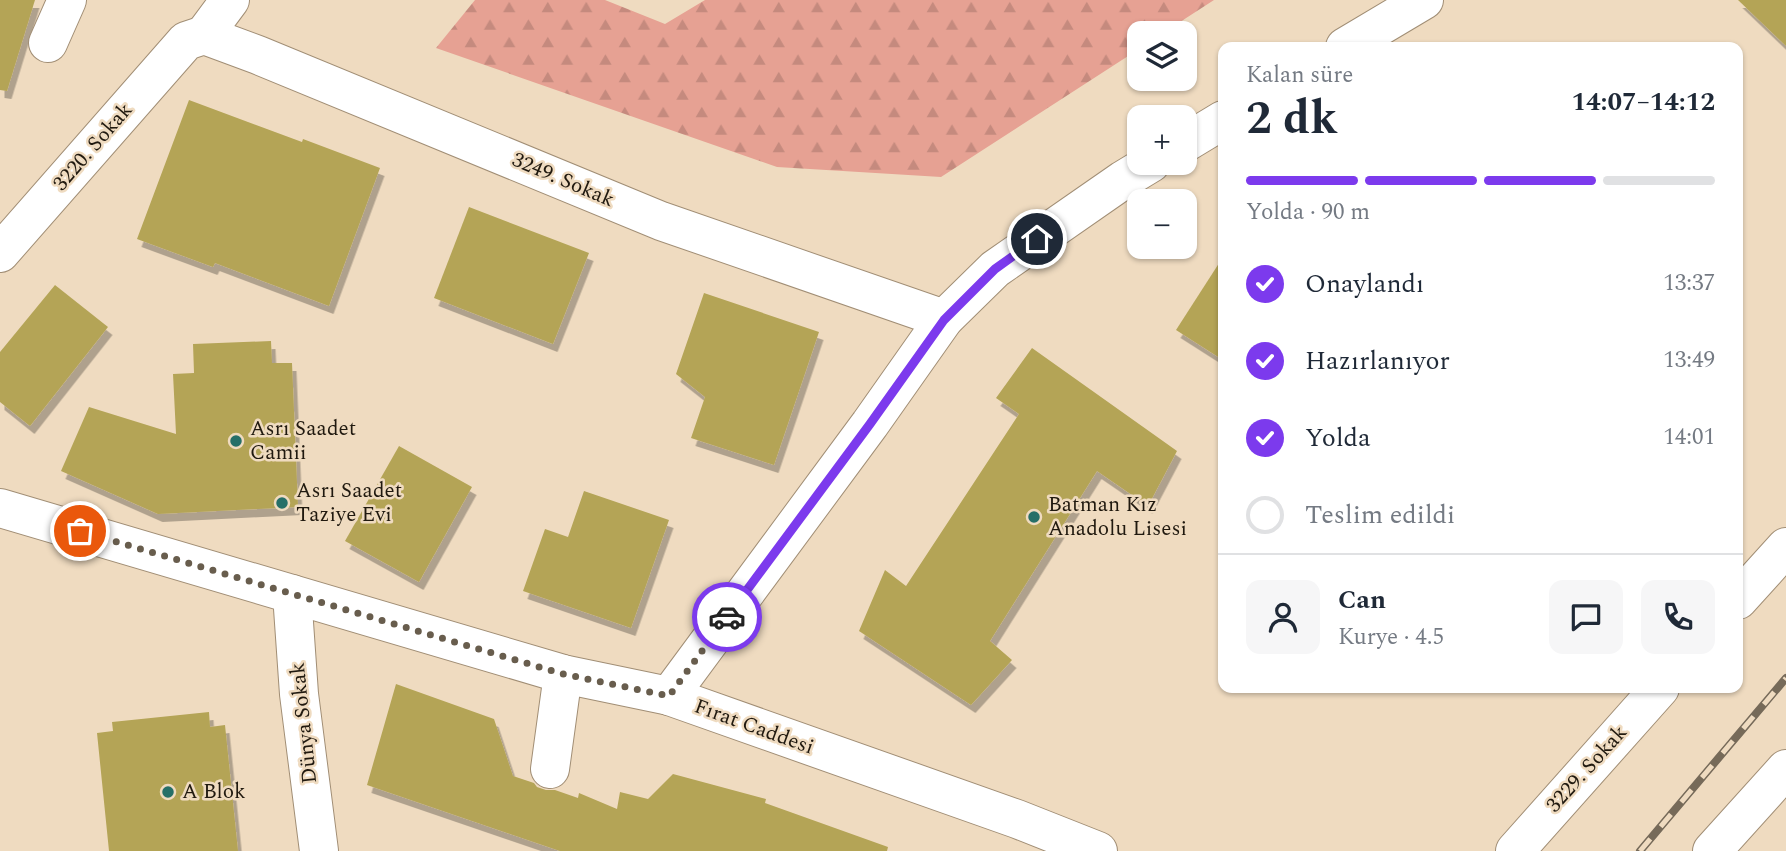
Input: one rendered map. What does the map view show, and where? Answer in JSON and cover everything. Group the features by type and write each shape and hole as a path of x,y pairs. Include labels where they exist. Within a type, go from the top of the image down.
{"street":[{"path":"48,43 67,0"},
{"name":"3220. Sokak","path":"0,253 230,0"},
{"path":"1353,42 1424,0"},
{"name":"3249. Sokak","path":"195,38 271,60 661,221 944,320"},
{"path":"1197,136 1218,123"},
{"path":"669,696 944,320 995,269 1132,175"},
{"name":"Fırat Caddesi","path":"0,508 563,674 669,696 1017,819 1098,851"},
{"path":"1743,594 1786,547"},
{"name":"Dünya Sokak","path":"292,594 299,694 319,851"},
{"path":"550,769 563,674"},
{"name":"3229. Sokak","path":"1515,851 1656,693"},
{"path":"1712,851 1786,769"}],"green space":[{"path":"475,0 605,0 665,24 705,0 1214,0 1182,21 1127,21 1127,57 941,177 777,167 436,48"}],"building":[{"path":"0,0 35,0 7,91 0,90"},
{"path":"1738,0 1786,0 1786,46"},
{"path":"189,100 380,168 329,306 215,263 213,267 137,239"},
{"path":"469,207 589,253 553,344 434,298"},
{"path":"1218,265 1218,357 1176,330"},
{"path":"55,285 108,327 30,426 0,402 0,352"},
{"path":"704,293 819,332 774,465 691,438 705,397 676,374"},
{"name":"Asrı Saadet Camii","path":"271,341 272,363 292,363 298,507 158,514 61,471 89,407 176,434 173,374 194,373 193,344"},
{"path":"1032,348 1177,451 1148,506 1097,471 990,641 1012,660 971,705 859,631 885,570 906,586 1019,414 996,398"},
{"path":"399,446 472,487 419,582 345,541"},
{"path":"584,491 669,520 631,628 523,591 545,529 568,537"},
{"path":"396,684 494,719 513,776 534,783 537,787 578,798 579,793 617,809 620,792 648,799 673,774 766,799 765,803 888,847 887,851 560,851 367,785"},
{"name":"A Blok","path":"209,712 210,727 225,725 238,851 109,851 97,733 113,731 112,722"}],"railway":[{"path":"1640,851 1786,678"}],"way so far":[{"path":"80,531 563,674 669,696 727,617"}],"place":[{"name":"Asrı Saadet Camii","path":"236,441"},
{"name":"Asrı Saadet Taziye Evi","path":"282,503"},
{"name":"Batman Kız Anadolu Lisesi","path":"1034,517"},
{"name":"A Blok","path":"168,792"}],"route":[{"path":"727,617 944,320 995,269 1037,239"}]}
